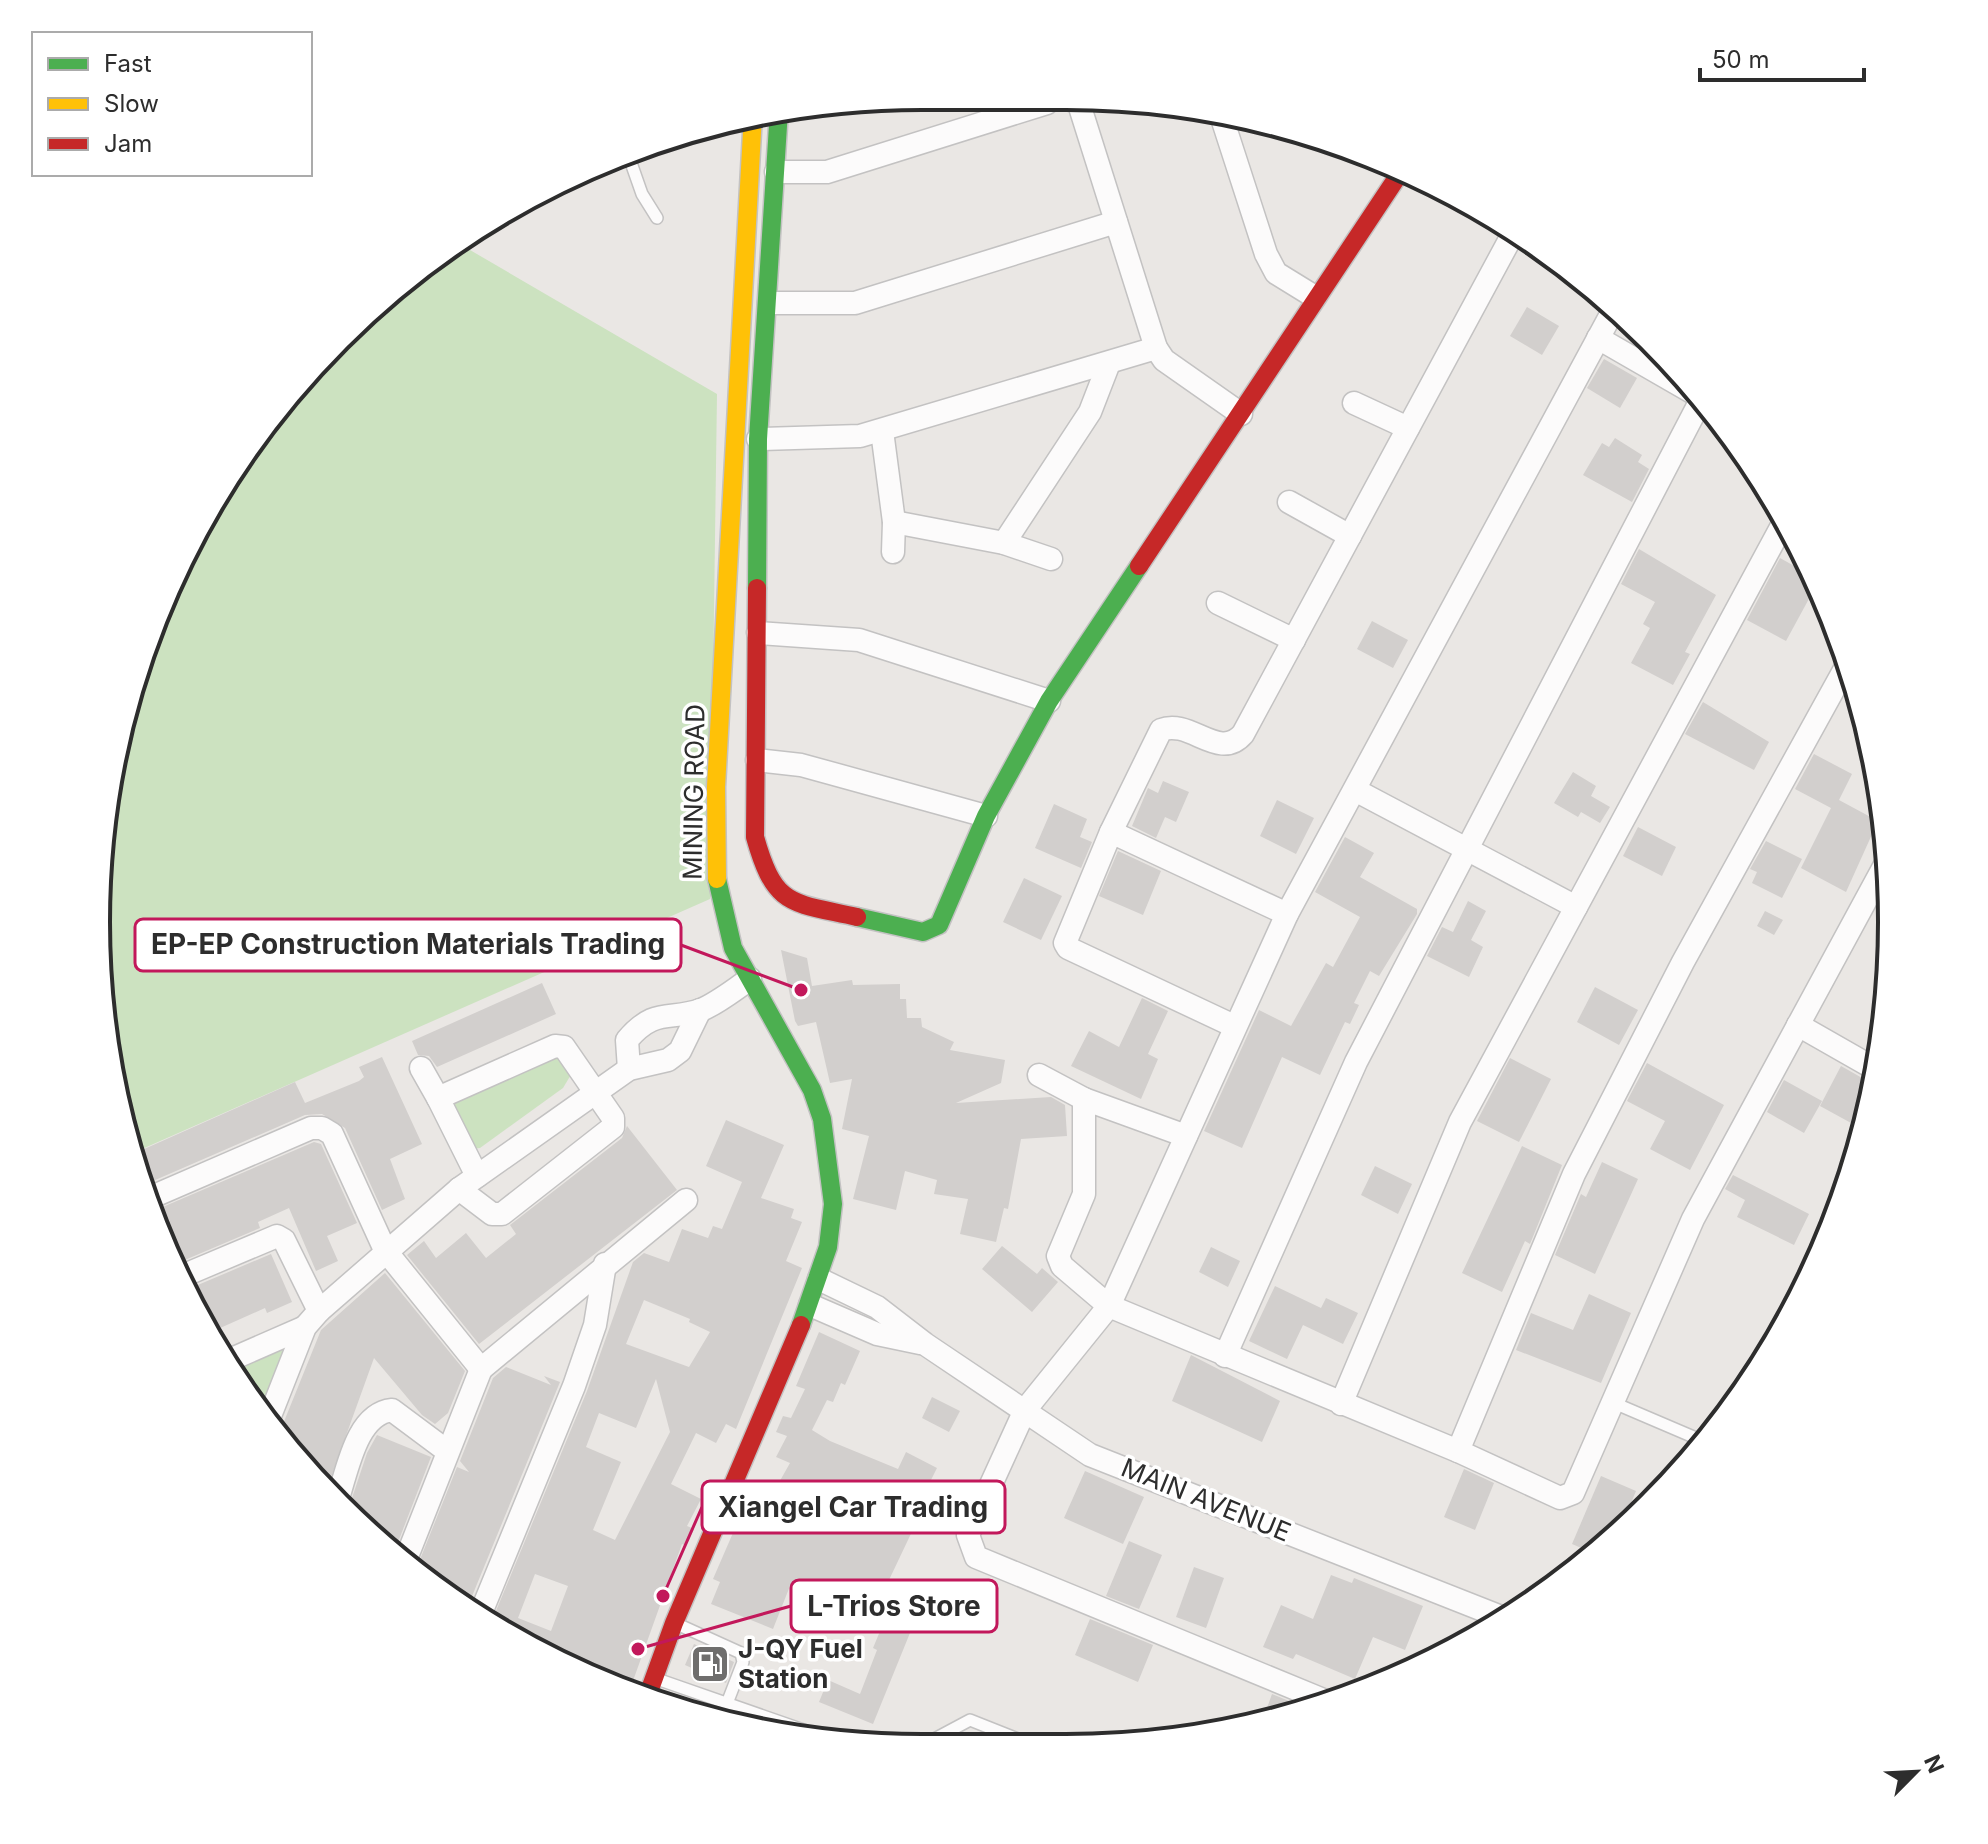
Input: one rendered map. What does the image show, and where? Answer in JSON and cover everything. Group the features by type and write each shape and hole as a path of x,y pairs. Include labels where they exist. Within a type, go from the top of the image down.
{"street":[{"path":"776,172 827,172 1025,110"},
{"path":"1081,111 1156,348 1164,360 1241,414"},
{"path":"778,124 758,439 755,837 763,867 776,892 789,901 923,932 939,925 986,816 1049,701 1395,180"},
{"path":"1225,126 1271,264 1276,273 1315,297"},
{"name":"MINING ROAD","path":"651,1687 674,1623 810,1305 828,1247 833,1204 822,1119 792,1049 733,948 722,912 716,850 752,129"},
{"path":"769,303 855,303 1116,222"},
{"path":"1234,1026 1068,948 1065,943 1111,832 1161,730 1176,726 1226,746 1235,743 1294,640 1509,242"},
{"path":"1312,1695 976,1557 968,1535 1025,1410 1109,1306 1287,914 1609,319"},
{"path":"1598,338 1668,378"},
{"path":"758,439 860,436 882,431 1156,348"},
{"path":"1004,543 1090,412 1109,363"},
{"path":"1354,403 1408,428"},
{"path":"1225,1356 1356,1062 1696,411"},
{"path":"882,431 894,522 893,552"},
{"path":"1289,502 1350,536"},
{"path":"894,522 1004,543 1051,559"},
{"path":"1341,1404 1460,1122 1778,533"},
{"path":"1218,603 1294,640"},
{"path":"758,633 859,640 1049,701"},
{"path":"1458,1451 1574,1174 1683,962 1840,678"},
{"path":"757,760 801,765 986,816"},
{"path":"1355,790 1576,907"},
{"path":"1111,832 1287,914"},
{"path":"1084,1099 1084,1194 1058,1260 1109,1306 1458,1451 1560,1498 1567,1497 1573,1493 1614,1403 1693,1219 1876,881"},
{"path":"629,1069 627,1040 637,1028 673,1013 700,1010 750,979"},
{"path":"237,1356 312,1319 385,1250 468,1182 595,1092 629,1069 668,1060 680,1051 700,1010"},
{"path":"1798,1025 1865,1063"},
{"path":"421,1068 438,1098 468,1182 492,1214 502,1214 613,1127 613,1118 560,1045 438,1098"},
{"path":"1039,1075 1084,1099 1186,1136"},
{"path":"157,1195 311,1128 322,1128 332,1134 385,1250 481,1369"},
{"path":"409,1550 481,1369 686,1200"},
{"path":"190,1273 277,1236 284,1240 312,1319 273,1409"},
{"path":"484,1605 574,1386 595,1325 605,1264"},
{"name":"MAIN AVENUE","path":"819,1279 877,1307 925,1344 1090,1455 1491,1613"},
{"name":"MAIN AVENUE","path":"810,1305 877,1334 925,1344"},
{"path":"341,1489 365,1424 377,1412 392,1410 447,1451"}],"lane":[{"path":"632,164 642,194 657,218"},
{"path":"1614,1403 1693,1437"},
{"path":"674,1623 741,1653 743,1662 726,1706"},
{"path":"654,1678 762,1717"},
{"path":"944,1734 970,1720 1005,1734"}],"green space":[{"path":"468,249 717,394 710,899 143,1149 117,1028 110,922 117,816 138,712 153,661 172,611 219,516 278,428 348,348 428,278"},
{"path":"559,1048 572,1073 563,1088 480,1148 472,1149 450,1103"},
{"path":"289,1345 267,1401 243,1367"}],"building":[{"path":"1527,307 1559,326 1542,355 1510,336"},
{"path":"1604,359 1637,378 1620,408 1587,388"},
{"path":"1615,438 1642,455 1638,462 1649,469 1632,502 1583,475 1602,443 1609,447"},
{"path":"1639,549 1716,595 1685,652 1690,654 1673,685 1631,663 1650,628 1643,624 1655,602 1621,584"},
{"path":"1780,558 1796,567 1810,597 1786,641 1747,620"},
{"path":"1372,621 1408,640 1393,668 1357,649"},
{"path":"1703,702 1769,742 1754,770 1685,734"},
{"path":"1814,754 1852,774 1839,800 1871,817 1873,833 1846,892 1801,868 1831,808 1795,789"},
{"path":"1573,772 1596,786 1591,796 1610,807 1600,823 1581,812 1578,817 1554,803"},
{"path":"1163,781 1189,792 1176,822 1165,817 1156,838 1132,826 1148,788 1158,793"},
{"path":"1277,800 1314,818 1296,854 1260,836"},
{"path":"1054,804 1087,819 1080,837 1092,842 1081,868 1035,848"},
{"path":"1638,827 1676,847 1662,876 1623,856"},
{"path":"1345,837 1374,853 1360,877 1417,909 1417,914 1379,976 1370,971 1354,1003 1359,1005 1350,1024 1345,1022 1320,1075 1282,1057 1242,1148 1204,1131 1259,1010 1291,1026 1326,963 1333,967 1360,917 1315,892"},
{"path":"1766,841 1802,859 1782,898 1752,883 1757,872 1750,869"},
{"path":"1118,851 1161,871 1143,915 1099,896"},
{"path":"1024,878 1062,896 1041,940 1003,922"},
{"path":"1468,901 1486,911 1471,940 1483,947 1469,977 1427,956 1442,927 1453,932"},
{"path":"1765,911 1783,920 1774,935 1757,926"},
{"path":"781,950 807,958 812,986 852,980 853,985 900,984 900,999 906,999 907,1018 921,1018 922,1027 954,1042 950,1050 1005,1060 1001,1083 956,1103 1051,1097 1065,1105 1067,1136 1021,1139 1008,1209 1004,1208 996,1242 960,1234 968,1199 934,1194 937,1180 905,1171 896,1210 853,1199 869,1136 842,1129 852,1079 830,1083 816,1022 798,1026 795,1021"},
{"path":"542,983 556,1014 437,1067 429,1056 418,1055 412,1041"},
{"path":"1595,987 1638,1010 1619,1045 1577,1022"},
{"path":"1142,998 1168,1011 1148,1054 1158,1059 1141,1099 1071,1066 1089,1031 1119,1047"},
{"path":"382,1057 422,1144 390,1159 405,1199 382,1210 345,1128 322,1114 305,1115 152,1181 143,1149 295,1082 305,1103 359,1081 364,1077 359,1067"},
{"path":"1510,1058 1551,1079 1519,1142 1477,1121"},
{"path":"1647,1063 1724,1105 1690,1170 1650,1149 1665,1121 1627,1101"},
{"path":"1841,1066 1862,1078 1852,1124 1820,1106"},
{"path":"1784,1080 1822,1101 1804,1133 1767,1112"},
{"path":"726,1120 784,1145 761,1198 794,1209 791,1218 802,1222 786,1261 802,1268 736,1429 726,1424 716,1443 696,1433 671,1484 701,1499 687,1526 694,1529 686,1546 682,1544 633,1680 563,1650 495,1612 587,1391 633,1262 644,1253 669,1262 682,1229 708,1238 713,1226 722,1229 742,1182 706,1166","holes":["644,1300 690,1319 689,1322 710,1332 689,1367 626,1344","656,1379 670,1432 615,1540 593,1530 621,1462 586,1447 599,1413 636,1428","535,1574 568,1586 551,1631 518,1618"]},
{"path":"627,1126 677,1190 479,1344 407,1255 424,1241 436,1258 466,1233 486,1258 516,1234 510,1225 622,1138"},
{"path":"314,1142 321,1144 357,1223 327,1236 338,1261 316,1271 289,1208 258,1222 260,1228 184,1260 162,1207"},
{"path":"1522,1146 1562,1165 1530,1244 1525,1241 1502,1292 1462,1273"},
{"path":"1602,1162 1638,1179 1595,1274 1555,1255 1581,1194 1586,1197"},
{"path":"1375,1166 1412,1184 1398,1214 1361,1195"},
{"path":"1733,1175 1809,1214 1794,1245 1737,1217 1745,1200 1725,1189"},
{"path":"1002,1246 1037,1274 1042,1268 1058,1282 1032,1312 982,1269"},
{"path":"1211,1247 1240,1261 1228,1287 1199,1272"},
{"path":"271,1254 292,1302 267,1313 265,1308 219,1328 196,1286"},
{"path":"385,1273 465,1371 448,1413 435,1424 422,1415 374,1358 331,1477 284,1423 321,1330"},
{"path":"1275,1286 1321,1308 1326,1298 1358,1313 1343,1344 1303,1325 1287,1359 1249,1341"},
{"path":"1589,1294 1631,1313 1601,1383 1516,1350 1531,1313 1573,1330"},
{"path":"819,1332 860,1351 845,1385 841,1383 833,1402 827,1400 812,1430 830,1441 898,1469 906,1452 937,1468 928,1486 915,1480 900,1513 917,1521 889,1580 925,1596 873,1724 819,1702 828,1680 860,1694 877,1650 873,1648 883,1624 790,1586 773,1629 711,1604 720,1582 713,1579 739,1519 755,1525 790,1463 776,1457 787,1436 776,1432 783,1416 791,1418 805,1389 796,1386"},
{"path":"1191,1355 1280,1401 1262,1442 1172,1401"},
{"path":"506,1367 551,1385 544,1376 560,1382 472,1597 420,1559 457,1467 469,1472 460,1461 493,1378"},
{"path":"932,1397 960,1411 949,1432 922,1418"},
{"path":"377,1435 431,1457 398,1541 352,1499 367,1453"},
{"path":"1464,1469 1494,1483 1475,1530 1444,1517"},
{"path":"1085,1471 1144,1497 1123,1544 1064,1518"},
{"path":"1601,1476 1636,1491 1630,1505 1582,1548 1572,1544"},
{"path":"1129,1541 1162,1555 1139,1609 1106,1596"},
{"path":"1194,1567 1224,1578 1206,1628 1176,1617"},
{"path":"1331,1575 1352,1583 1354,1578 1423,1606 1405,1650 1373,1637 1355,1679 1296,1654 1293,1659 1263,1647 1281,1605 1313,1619"},
{"path":"1090,1619 1153,1645 1138,1682 1075,1655"},
{"name":"J-QY Fuel Station","path":"694,1644 734,1662 726,1683 685,1665"},
{"path":"1272,1694 1291,1702 1276,1706 1267,1708"}],"traffic: fast":[{"path":"757,588 758,439 778,124"},
{"path":"857,917 923,932 939,925 986,816 1049,701 1139,566"},
{"path":"717,879 733,948 812,1090 822,1119 833,1204 828,1247 801,1325"}],"traffic: slow":[{"path":"717,879 716,787 752,129"}],"traffic: jam":[{"path":"1139,566 1395,180"},
{"path":"757,588 755,837 770,877 789,898 801,904 857,917"},
{"path":"651,1687 674,1623 801,1325"}],"place":[{"name":"EP-EP Construction Materials Trading","path":"801,990"},
{"name":"Xiangel Car Trading","path":"663,1596"},
{"name":"L-Trios Store","path":"638,1649"},
{"name":"J-QY Fuel Station","path":"710,1664"}]}
